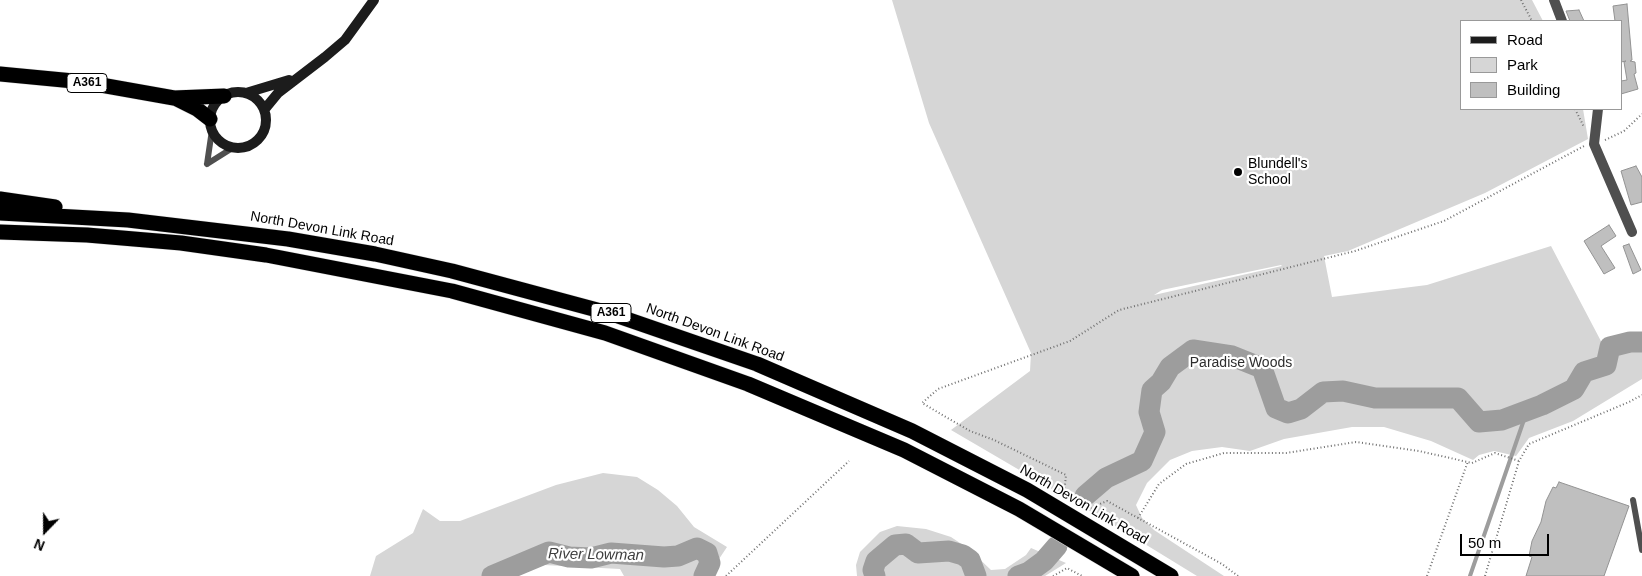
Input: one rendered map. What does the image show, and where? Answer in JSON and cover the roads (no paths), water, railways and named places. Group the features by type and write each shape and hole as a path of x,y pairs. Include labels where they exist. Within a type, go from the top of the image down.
{"highway":[{"name":"A361","path":"0,74 84,82 174,98 224,96"},
{"name":"A361","path":"174,98 197,109 211,124"},
{"name":"A361","path":"0,199 128,220"},
{"name":"North Devon Link Road","path":"0,213 128,220 213,228 375,254 535,292 612,314 693,341 812,386 912,431 1036,495 1171,576"},
{"name":"A361","path":"0,232 87,235 171,242 266,255 452,291 605,333 748,384 904,450 1019,509 1132,576"}],"street":[{"path":"264,110 275,96 325,58 345,40 374,0"},
{"path":"1554,0 1562,20"},
{"path":"246,94 299,76"},
{"path":"235,92 246,94 256,99 264,110 265,125 259,137 248,146 234,147 218,140 211,124 214,106 224,96 235,92"},
{"path":"1598,110 1594,144 1632,232"}],"lane":[{"path":"211,124 207,164 234,147"},
{"path":"1633,500 1642,550"}],"waterway":[{"name":"River Lowman","path":"1085,496 1106,478 1142,461 1155,432 1149,412 1152,390 1161,382 1170,367 1193,350 1232,356 1262,368 1276,408 1288,413 1301,409 1323,392 1343,391 1375,398 1458,398 1479,422 1502,420 1542,405 1574,389 1584,372 1606,365 1610,347 1630,342 1642,342"},
{"path":"1470,576 1527,411"},
{"name":"River Lowman","path":"875,576 873,570 876,561 895,545 906,544 918,553 949,551 963,555 970,560 976,576"},
{"name":"River Lowman","path":"1018,576 1029,572 1044,561 1057,546"},
{"name":"River Lowman","path":"492,576 549,552 569,557 591,558 611,553 664,557 678,556 697,548 707,553 710,563 704,576"}],"place":[{"name":"Blundell's School","path":"1238,172"}],"park label":[{"name":"Paradise Woods","path":"1241,363"}]}
